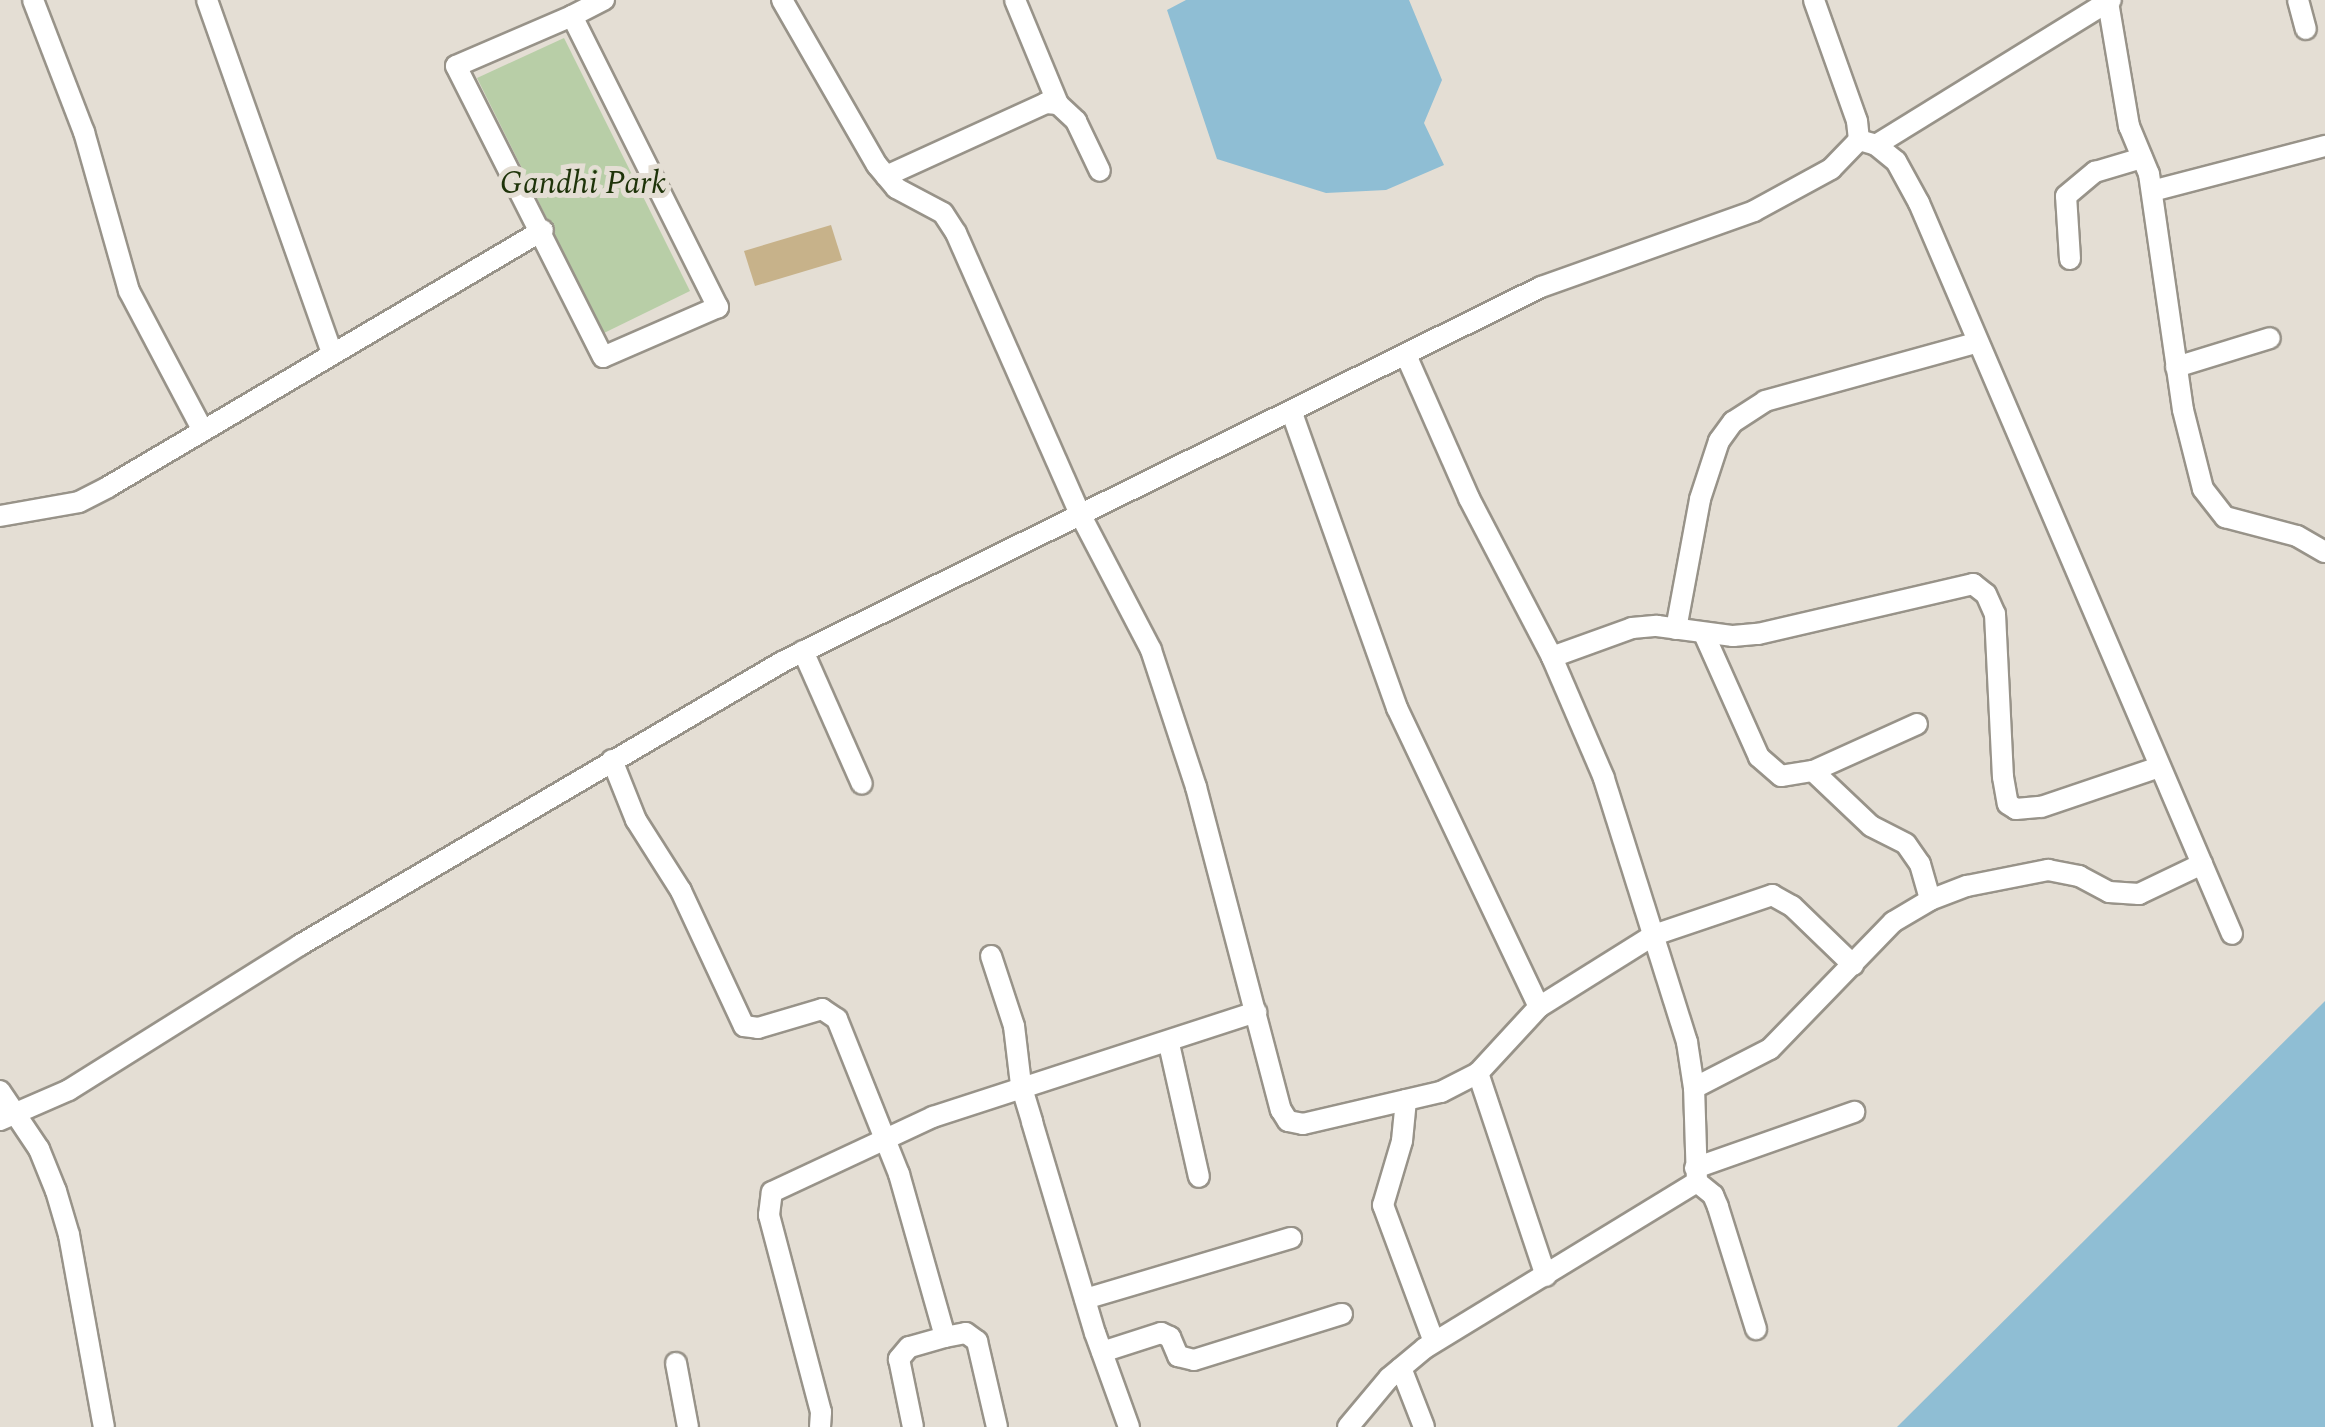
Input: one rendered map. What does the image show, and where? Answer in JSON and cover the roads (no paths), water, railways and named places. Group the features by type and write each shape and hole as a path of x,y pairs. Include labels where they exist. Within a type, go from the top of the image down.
{"street":[{"path":"33,0 84,132 129,290 203,431"},
{"path":"207,0 332,354"},
{"path":"572,16 718,307 603,357 456,66 604,0"},
{"path":"782,0 886,176 916,201 943,213 956,233 1080,514 1151,650 1174,711 1281,1110 1288,1122 1319,1122 1442,1092 1478,1073 1539,1008 1654,935 1772,895 1792,906 1853,965"},
{"path":"1015,0 1058,104 1076,122 1100,171"},
{"path":"1814,0 1867,143 1896,161 1906,177 2232,934"},
{"path":"2298,0 2306,29"},
{"path":"9,1116 70,1090 300,944 803,651 1540,287 1754,212 2110,1 2128,126 2152,191 2176,366 2196,469 2213,505 2240,524 2298,536 2325,552"},
{"path":"886,176 1030,109 1058,104"},
{"path":"2152,191 2325,146"},
{"path":"2070,259 2066,196 2094,172 2142,158"},
{"path":"0,516 78,502 542,230"},
{"path":"2176,366 2270,338"},
{"path":"1676,629 1700,499 1719,441 1733,422 1765,401 1975,342"},
{"path":"1406,356 1469,498 1552,657 1604,778 1686,1042 1694,1088 1696,1175 1718,1207 1756,1329"},
{"path":"1291,411 1396,708 1539,1008"},
{"path":"1552,657 1632,628 1758,634 1974,584 1986,594 1995,614 2003,777 2008,804 2016,810 2041,807 2159,767"},
{"path":"1704,634 1759,757 1780,776 1813,771 1917,724"},
{"path":"803,651 862,784"},
{"path":"612,760 636,820 680,891 744,1026 758,1028 814,1010 830,1011 885,1137 944,1337"},
{"path":"1813,771 1871,826 1906,844 1920,864 1930,900"},
{"path":"1694,1088 1770,1048 1892,922 1930,900 1967,886 2048,870 2080,876 2109,892 2139,894 2202,864"},
{"path":"992,956 1018,1042 1021,1085 1085,1299 1129,1427"},
{"path":"820,1427 821,1412 768,1203 785,1183 885,1137 1021,1085 1170,1044 1256,1012"},
{"path":"1170,1044 1199,1178"},
{"path":"1478,1073 1546,1276"},
{"path":"0,1091 9,1116 39,1149 69,1236 104,1427"},
{"path":"1406,1100 1402,1141 1383,1205 1434,1342"},
{"path":"1348,1427 1401,1368 1434,1342 1546,1276 1696,1175 1854,1112"},
{"path":"1085,1299 1292,1238"},
{"path":"1102,1352 1161,1332 1170,1338 1178,1356 1194,1360 1342,1314"},
{"path":"913,1427 899,1360 909,1347 966,1333 977,1341 997,1427"},
{"path":"676,1363 688,1427"},
{"path":"1401,1368 1424,1427"}],"water":[{"path":"1186,0 1409,0 1442,80 1424,123 1444,165 1386,190 1326,193 1217,159 1167,10"},
{"path":"2325,1001 2325,1427 1897,1427"}],"park label":[{"name":"Gandhi Park","path":"583,184"}]}
